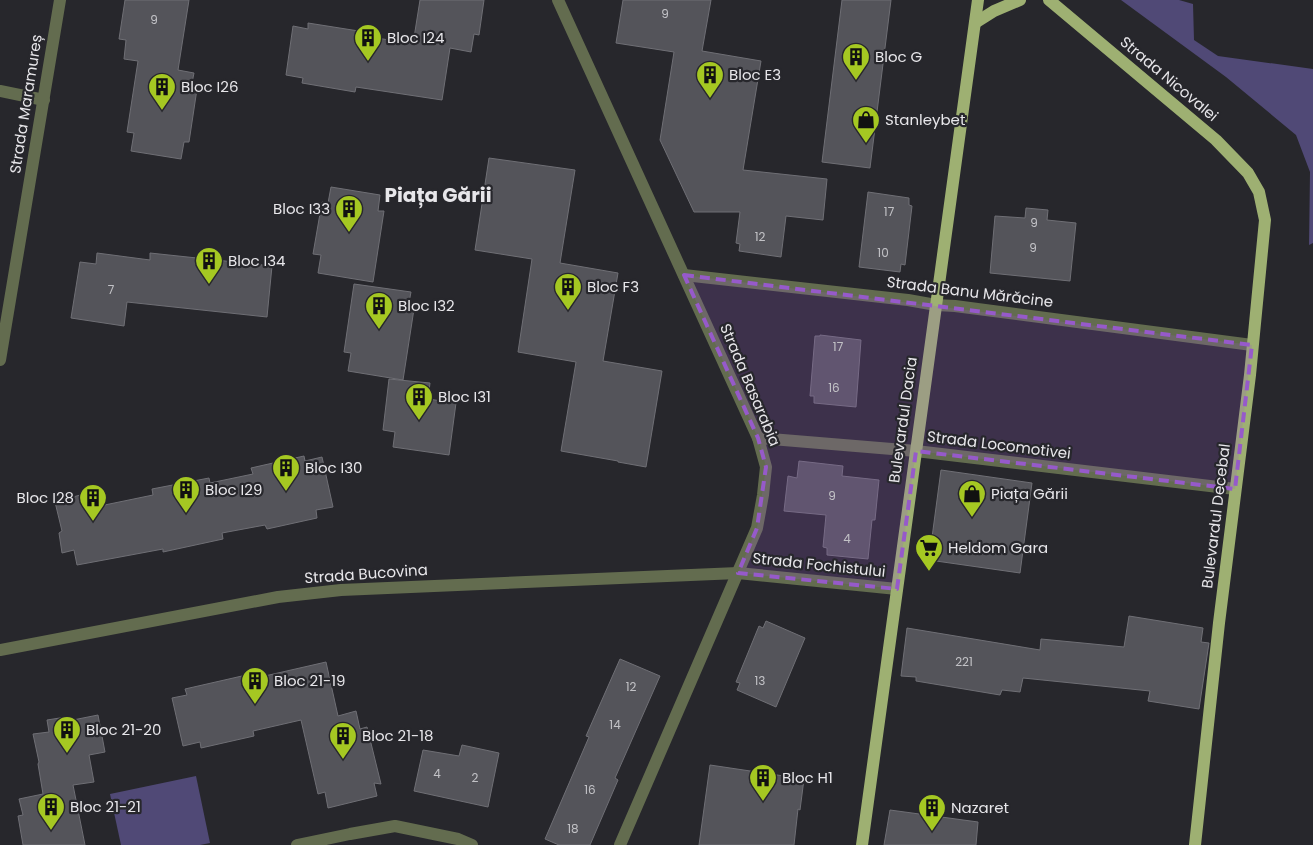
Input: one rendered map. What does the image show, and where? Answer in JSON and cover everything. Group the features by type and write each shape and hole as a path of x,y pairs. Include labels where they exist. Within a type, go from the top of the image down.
{"main road":[{"name":"Bulevardul Dacia","path":"862,845 978,0"},
{"path":"975,23 994,11 1020,0"},
{"name":"Strada Nicovalei","path":"1049,0 1216,140 1248,173 1259,192"},
{"name":"Bulevardul Decebal","path":"1195,845 1218,633 1250,375 1265,220 1259,192"}],"street":[{"name":"Strada Maramureș","path":"0,360 60,0"},
{"name":"Strada Basarabia","path":"558,0 758,438 766,467 757,528 620,845"},
{"path":"0,91 44,100"},
{"name":"Strada Banu Mărăcine","path":"684,275 965,307 1252,345"},
{"name":"Strada Locomotivei","path":"758,438 916,451 1235,489"},
{"name":"Strada Fochistului","path":"738,573 897,589"},
{"name":"Strada Bucovina","path":"0,650 278,597 341,590 738,573"},
{"path":"296,845 395,826 458,839 472,845"}],"highlighted area":[{"path":"684,275 1252,345 1235,489 916,451 897,589 738,573 757,528 766,467 758,438"}],"shaded area":[{"path":"1121,0 1179,0 1193,4 1194,40 1218,56 1313,69 1313,243 1309,245 1310,172 1296,135 1226,77"},
{"path":"196,776 210,843 200,845 121,845 110,794"}],"building":[{"path":"125,0 189,0 178,70 194,73 191,88 197,89 189,142 184,142 181,159 131,151 134,133 127,132 138,61 124,59 126,40 119,39"},
{"name":"Bloc I24","path":"420,0 484,0 479,35 474,34 471,52 450,48 442,100 356,87 355,92 302,83 303,78 286,75 293,26 308,29 308,23 365,32 365,36 413,44"},
{"path":"623,0 711,0 702,51 761,61 743,170 827,179 823,220 786,216 781,257 739,251 740,244 736,243 740,212 694,212 660,140 674,52 616,43"},
{"name":"Bloc G","path":"842,0 891,0 870,168 822,162"},
{"path":"489,158 575,170 560,263 618,273 603,361 662,371 646,467 561,451 576,362 518,352 532,259 475,250"},
{"name":"Bloc I33","path":"331,187 380,195 378,211 384,211 373,282 318,273 321,255 313,254 322,202 328,203"},
{"path":"868,192 909,198 909,205 912,206 905,265 901,264 900,272 859,267"},
{"path":"1026,208 1048,210 1047,220 1076,223 1070,281 990,273 995,216 1025,218"},
{"name":"Bloc I34","path":"97,253 150,260 150,253 272,266 267,317 127,302 124,326 71,318 80,262 96,264"},
{"name":"Bloc I32","path":"354,284 411,292 408,308 414,309 403,380 348,371 351,353 344,352"},
{"path":"815,336 861,340 856,407 814,403 814,396 810,396"},
{"name":"Bloc I31","path":"389,379 430,383 428,399 456,403 449,455 393,447 395,432 383,430"},
{"path":"304,456 305,461 322,457 333,507 316,510 317,518 267,529 265,525 222,533 223,539 163,552 163,549 77,565 74,550 62,553 59,533 62,531 55,502 91,492 95,507 153,495 152,489 209,478 210,483 253,474 251,468"},
{"path":"799,461 843,466 842,476 879,480 875,520 872,520 868,559 827,555 827,548 823,547 826,515 784,511 788,476 797,478"},
{"path":"941,470 1032,483 1020,573 929,560"},
{"path":"1129,616 1203,628 1201,642 1209,643 1199,709 1148,701 1150,691 1023,678 1020,692 1002,690 1000,695 916,681 916,677 901,676 907,628 1040,650 1041,639 1124,647"},
{"path":"766,621 805,638 776,707 737,690 740,683 736,682 759,626 763,628"},
{"path":"620,659 660,676 615,778 618,780 590,845 559,845 545,839 589,737 586,736"},
{"name":"Bloc 21-19","path":"326,662 338,716 356,711 360,729 367,727 381,784 374,783 377,796 328,808 325,792 318,794 301,720 253,731 254,736 201,748 200,742 183,746 172,698 187,695 185,689 242,676 243,681"},
{"path":"98,715 105,752 89,755 94,782 73,785 85,845 23,845 18,816 23,815 19,799 43,794 33,734 49,732 47,720 66,717 68,721"},
{"path":"462,745 499,753 488,807 414,791 423,750 459,756"},
{"name":"Bloc H1","path":"710,765 804,779 794,845 699,845"},
{"name":"Nazaret","path":"890,810 978,822 976,845 884,845"}],"place":[{"name":"Bloc I24","path":"368,62"},
{"name":"Bloc G","path":"856,81"},
{"name":"Bloc E3","path":"710,99"},
{"name":"Bloc I26","path":"162,111"},
{"name":"Stanleybet","path":"866,144"},
{"name":"Bloc I33","path":"349,233"},
{"name":"Bloc I34","path":"209,285"},
{"name":"Bloc F3","path":"568,311"},
{"name":"Bloc I32","path":"379,330"},
{"name":"Bloc I31","path":"419,421"},
{"name":"Bloc I30","path":"286,492"},
{"name":"Bloc I29","path":"186,514"},
{"name":"Piața Gării","path":"972,518"},
{"name":"Bloc I28","path":"93,522"},
{"name":"Heldom Gara","path":"929,572"},
{"name":"Bloc 21-19","path":"255,705"},
{"name":"Bloc 21-20","path":"67,754"},
{"name":"Bloc 21-18","path":"343,760"},
{"name":"Bloc H1","path":"763,802"},
{"name":"Bloc 21-21","path":"51,831"},
{"name":"Nazaret","path":"932,832"}],"district":[{"name":"Piața Gării","path":"438,195"}]}
